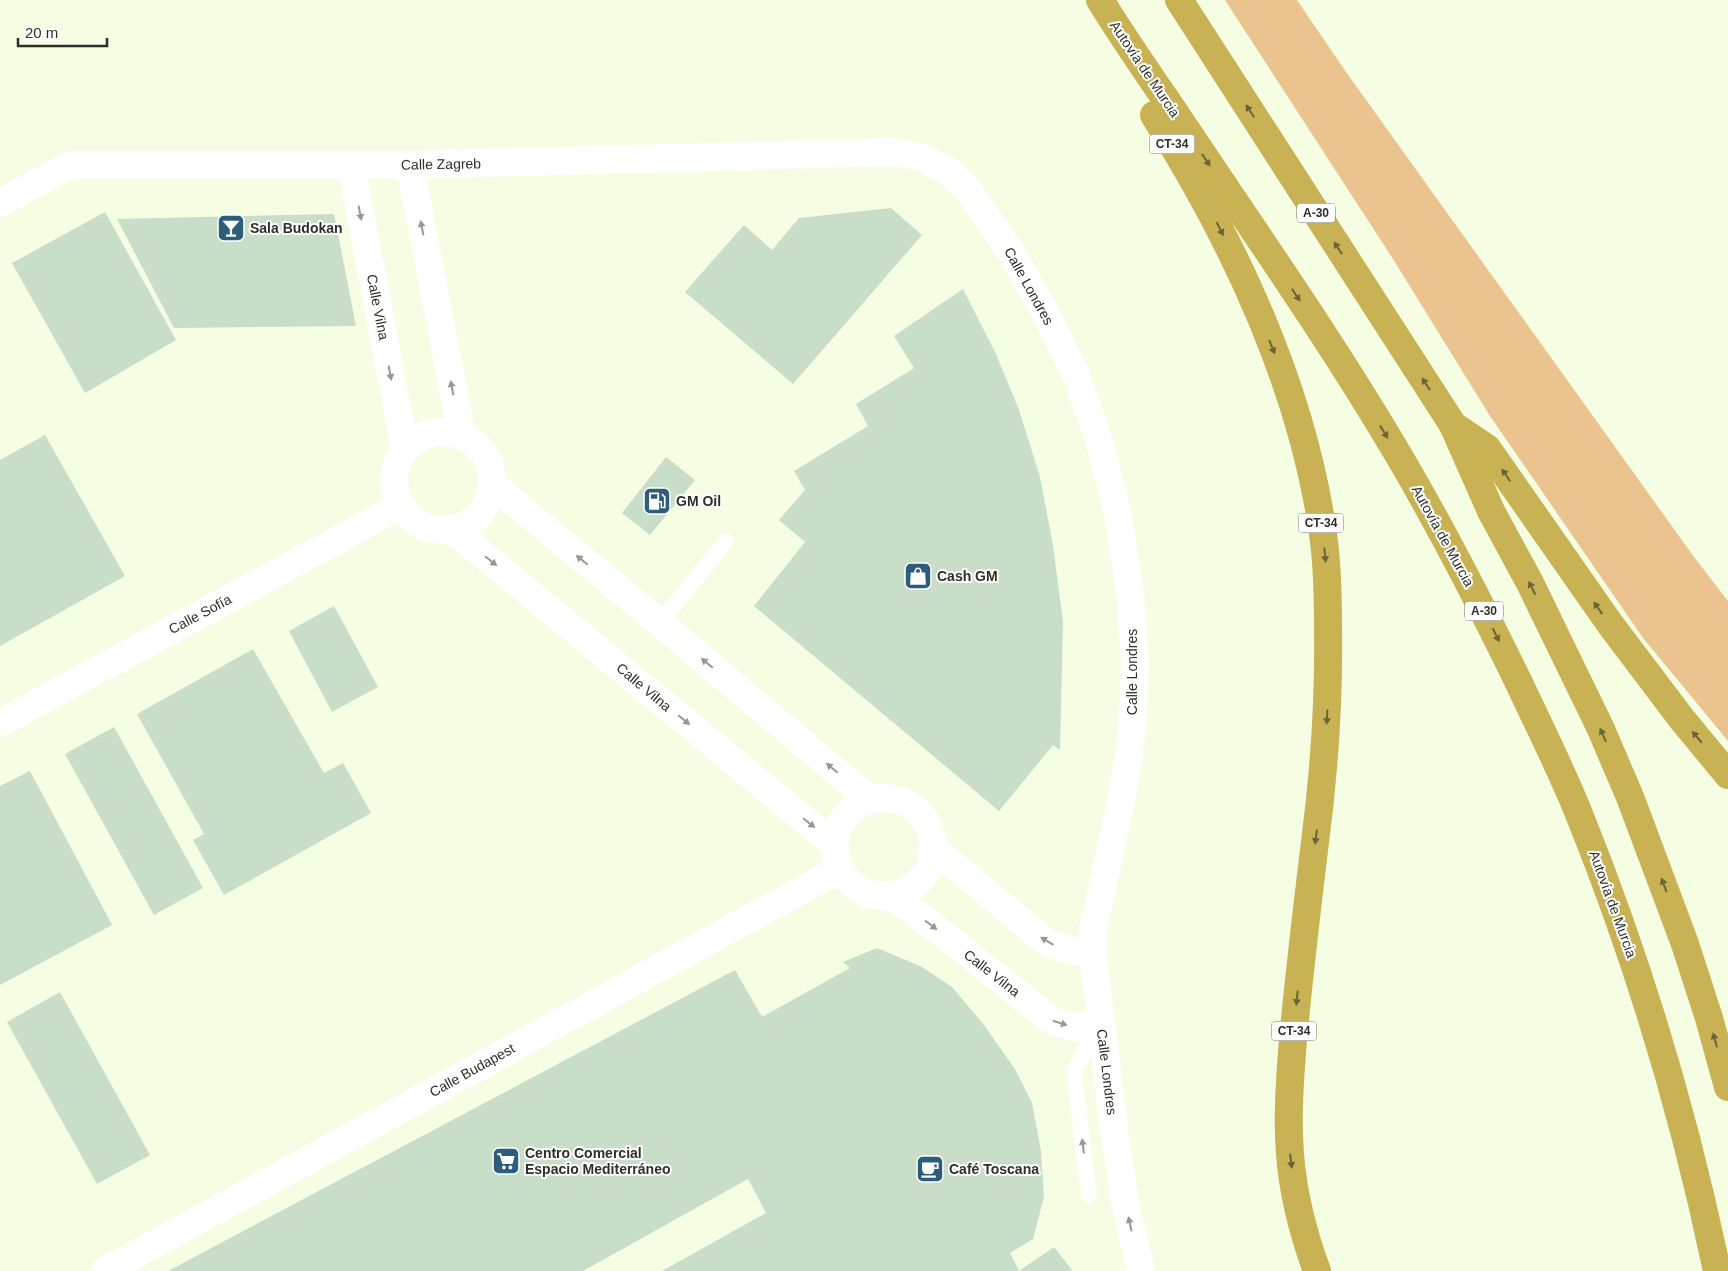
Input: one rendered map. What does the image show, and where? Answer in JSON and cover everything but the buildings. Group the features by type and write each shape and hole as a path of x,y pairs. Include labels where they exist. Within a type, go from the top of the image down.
{"highway":[{"name":"A-30","path":"1179,0 1453,425 1491,511 1530,583 1596,719 1630,796 1685,944 1709,1018 1728,1087"},
{"name":"CT-34","path":"1105,9 1115,54 1187,168 1222,231 1240,270 1276,356 1294,409 1311,468 1319,507 1327,581 1329,664 1327,712 1322,789 1296,1005 1289,1109 1290,1154 1296,1199 1307,1245 1317,1271"},
{"name":"Autovía de Murcia","path":"1105,9 1313,320 1402,461 1482,607 1538,723 1580,817 1637,970 1657,1034 1702,1197 1717,1271"},
{"path":"1453,425 1488,448 1610,624 1681,718 1728,775"}],"street":[{"name":"Calle Zagreb","path":"0,203 70,165 350,165 892,152"},
{"name":"Calle Londres","path":"892,152 922,157 950,172 969,191 1010,251 1044,310 1076,375 1102,447 1118,516 1130,592 1135,664 1132,732 1122,797 1093,930 1093,956 1125,1202 1141,1271"},
{"path":"410,164 462,436"},
{"name":"Calle Vilna","path":"350,165 405,449"},
{"path":"447,432 462,436 475,444 485,455 492,470 493,485 489,501 480,514 468,524 453,530 438,531 423,526 410,518 400,506 394,492 397,462 405,449 431,433 447,432"},
{"path":"493,485 869,799"},
{"name":"Calle Sofía","path":"0,723 400,506"},
{"name":"Calle Vilna","path":"453,530 837,856"},
{"path":"884,797 900,800 914,808 925,819 932,833 934,849 930,866 921,880 908,890 892,896 866,894 857,888 845,878 837,856 839,825 852,809 869,799 884,797"},
{"path":"934,849 1048,944 1093,956"},
{"name":"Calle Budapest","path":"105,1271 837,856"},
{"name":"Calle Vilna","path":"892,896 933,926 1051,1020 1076,1028 1100,1018"}],"lane":[{"path":"660,623 726,541"},
{"path":"1088,1195 1074,1072 1100,1018"}],"shaded area":[{"path":"1225,0 1297,0 1346,72 1694,557 1728,601 1728,741 1643,638 1490,416 1393,259"}],"place":[{"name":"Sala Budokan","path":"231,228"},
{"name":"GM Oil","path":"657,501"},
{"name":"Cash GM","path":"918,576"},
{"name":"Centro Comercial Espacio Mediterráneo","path":"506,1161"},
{"name":"Café Toscana","path":"930,1169"}]}
